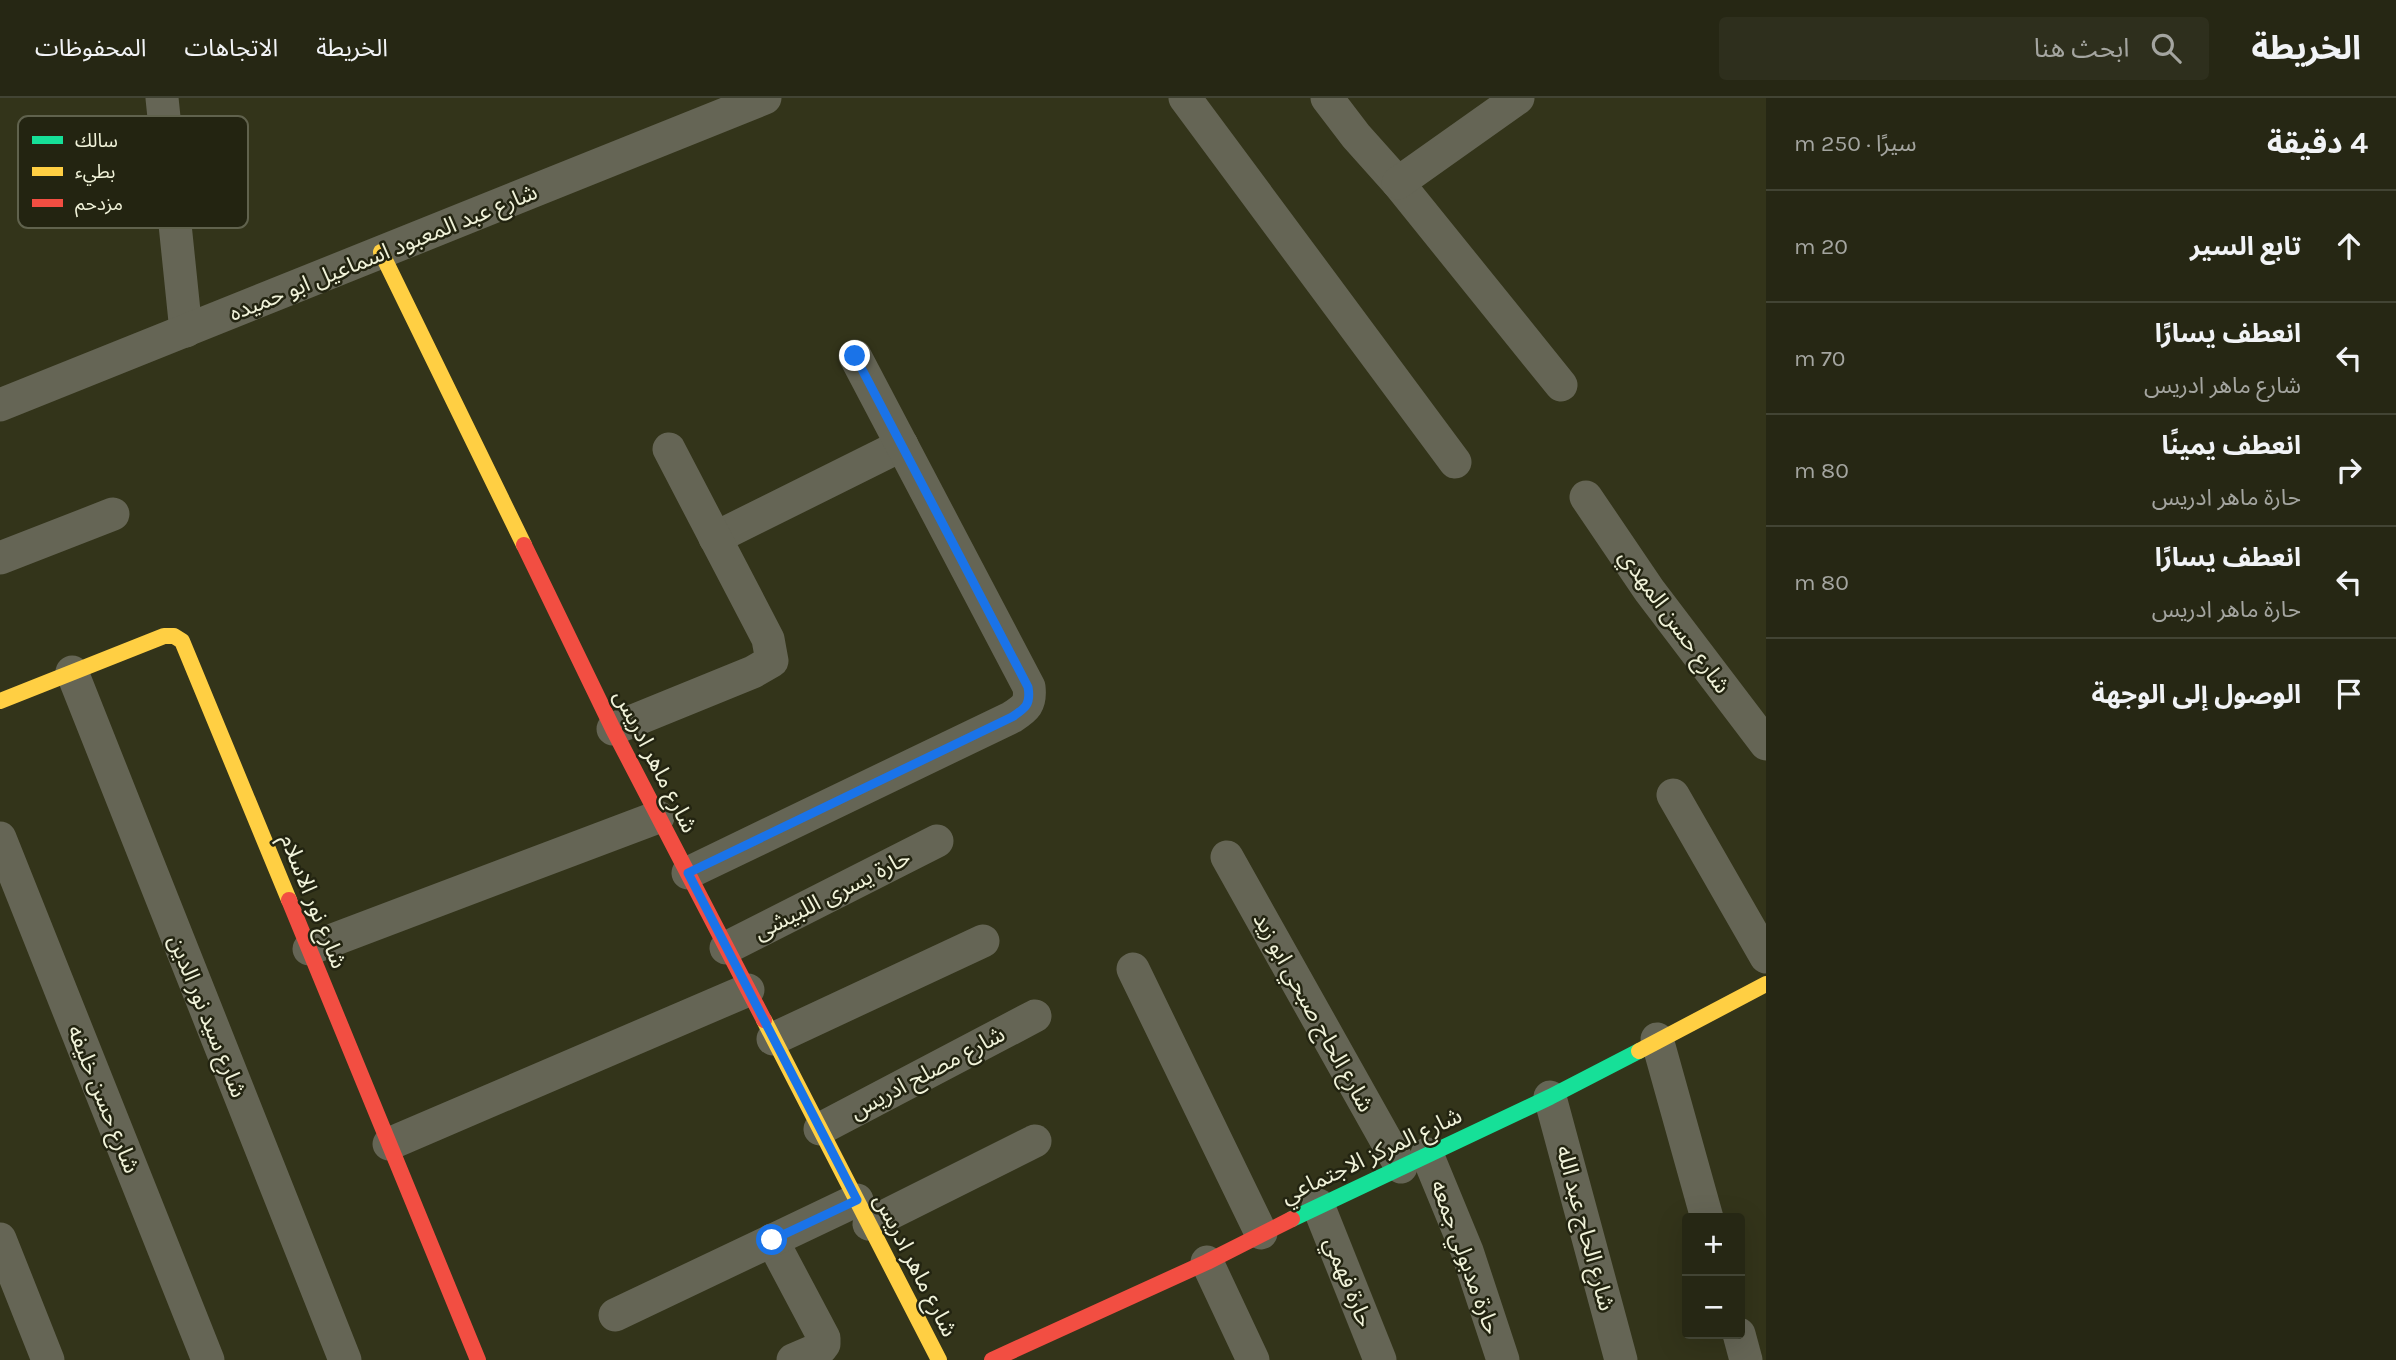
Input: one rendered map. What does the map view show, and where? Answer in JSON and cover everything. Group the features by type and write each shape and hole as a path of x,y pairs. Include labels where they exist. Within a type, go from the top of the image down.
{"street":[{"path":"162,98 164,116"},
{"name":"شارع عبد المعبود اسماعيل ابو حميده","path":"0,405 765,98"},
{"path":"1185,98 1455,462"},
{"path":"1327,98 1561,385"},
{"path":"1398,183 1518,98"},
{"path":"175,228 186,331"},
{"name":"شارع ماهر ادريس","path":"380,252 613,729 939,1360"},
{"path":"688,873 1012,717 1027,707 1030,698 1028,687 855,356"},
{"path":"715,538 901,445"},
{"path":"613,729 753,672 772,661 768,639 669,449"},
{"name":"شارع حسن المهدي","path":"1586,497 1649,590 1766,744"},
{"path":"0,558 113,514"},
{"name":"شارع نور الاسلام","path":"0,701 164,636 174,636 182,641 478,1360"},
{"name":"شارع سيد نور الدين","path":"72,672 345,1360"},
{"path":"1673,795 1766,957"},
{"path":"309,949 658,817"},
{"name":"شارع حسن خليفه","path":"0,838 208,1360"},
{"name":"حارة يسرى اللبيشى","path":"726,947 937,841"},
{"name":"شارع الحاج صبحي ابو زيد","path":"1227,857 1414,1160"},
{"path":"773,1039 983,942"},
{"path":"1133,970 1261,1233"},
{"name":"شارع المركز الاجتماعي","path":"992,1360 1207,1262 1318,1205 1550,1097 1766,984"},
{"path":"389,1144 748,990"},
{"name":"شارع مصلح ادريس","path":"820,1129 1035,1016"},
{"path":"1657,1039 1706,1213"},
{"name":"شارع الحاج عبد الله","path":"1550,1097 1621,1360"},
{"path":"615,1315 772,1240 863,1212 1035,1141"},
{"name":"حارة مدبولي جمعه","path":"1414,1160 1467,1251 1503,1360"},
{"name":"حارة فهمي","path":"1318,1205 1380,1360"},
{"path":"0,1239 48,1360"},
{"path":"772,1240 824,1338 821,1348 793,1360"},
{"path":"1207,1262 1252,1360"},
{"path":"1740,1339 1746,1360"}],"traffic: fast":[{"path":"1292,1219 1550,1097 1639,1051"}],"traffic: slow":[{"path":"381,252 524,545"},
{"path":"0,701 164,636 174,636 182,641 289,900"},
{"path":"1639,1051 1766,984"},
{"path":"764,1020 939,1360"}],"traffic: jam":[{"path":"524,545 613,729 764,1020"},
{"path":"289,900 478,1360"},
{"path":"992,1360 1207,1262 1292,1219"}],"route":[{"path":"772,1240 857,1200 688,873 1012,717 1027,707 1030,698 1028,687 855,356"}]}
